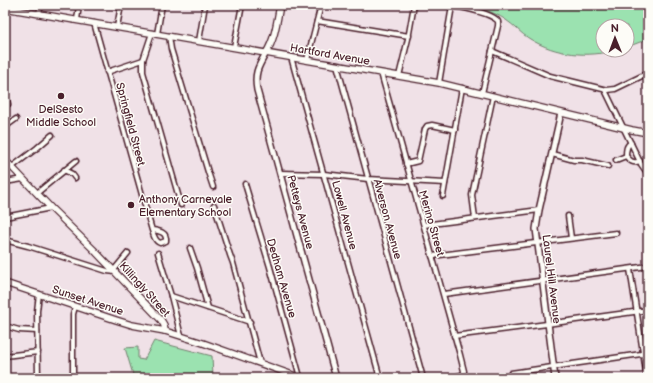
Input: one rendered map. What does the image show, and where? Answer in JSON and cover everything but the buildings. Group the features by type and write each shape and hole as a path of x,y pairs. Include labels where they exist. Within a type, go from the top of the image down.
{"main road":[{"path":"266,53 274,37 280,5"},
{"name":"Hartford Avenue","path":"5,8 439,83 648,133"},
{"name":"Killingly Street","path":"5,160 51,208 93,248 161,320 164,325 165,332 260,362 300,378"},
{"name":"Sunset Avenue","path":"5,283 132,325 165,332"}],"street":[{"path":"40,14 41,5"},
{"path":"77,20 79,5"},
{"path":"118,27 121,5"},
{"path":"162,5 155,34 143,60 143,72 181,205"},
{"path":"199,41 205,5"},
{"path":"234,47 242,5"},
{"path":"307,60 321,5"},
{"path":"399,76 409,36 414,5"},
{"path":"439,83 450,5 482,13 497,21 498,26 482,93"},
{"path":"317,21 409,36"},
{"name":"Springfield Street","path":"94,23 152,230"},
{"path":"169,36 171,49 213,187"},
{"path":"492,51 550,76 605,90 615,89 648,73"},
{"name":"Petteys Avenue","path":"266,53 257,70 255,80 256,85 336,378"},
{"name":"Lowell Avenue","path":"291,57 380,378"},
{"path":"107,72 143,60"},
{"name":"Alverson Avenue","path":"337,65 423,378"},
{"name":"Merino Street","path":"381,73 444,294 464,376"},
{"path":"443,196 462,88"},
{"path":"605,90 648,174"},
{"path":"5,92 8,104"},
{"path":"475,218 472,195 494,96"},
{"name":"Laurel Hill Avenue","path":"555,378 536,229 539,210 562,113"},
{"path":"5,127 16,119"},
{"path":"406,164 418,161 427,126 432,125 455,130"},
{"path":"12,167 52,135"},
{"path":"631,143 627,146 626,156 630,162 634,163 640,161"},
{"path":"552,154 574,160 582,160 608,166"},
{"path":"616,160 626,156"},
{"path":"37,193 76,161"},
{"path":"64,170 75,178"},
{"path":"280,173 324,174 368,179 445,183"},
{"path":"5,182 23,179"},
{"name":"Dedham Avenue","path":"245,184 270,267 300,378"},
{"path":"214,205 234,263 260,362"},
{"path":"5,217 51,208"},
{"path":"424,225 539,210"},
{"path":"568,216 572,238"},
{"path":"432,256 616,233"},
{"path":"5,240 107,272 115,271 128,253"},
{"path":"190,248 208,308"},
{"path":"158,253 181,336"},
{"path":"444,294 648,266"},
{"path":"630,268 646,354 647,378"},
{"path":"38,378 37,304 39,294"},
{"path":"171,296 250,322"},
{"path":"73,378 73,314 75,307"},
{"path":"454,336 648,310"},
{"path":"5,326 19,330 37,331"},
{"path":"5,356 38,352"},
{"path":"511,373 646,354"},
{"path":"450,378 464,376"}],"green space":[{"path":"484,5 648,5 648,39 635,44 635,18 595,18 595,54 572,54 561,52 550,49 530,39 503,18 483,9 485,6"},
{"path":"154,341 212,356 213,376 217,378 134,378 125,348 138,347 138,359 144,360"}],"place":[{"name":"DelSesto Middle School","path":"61,96"},
{"name":"Anthony Carnevale Elementary School","path":"131,205"}]}
